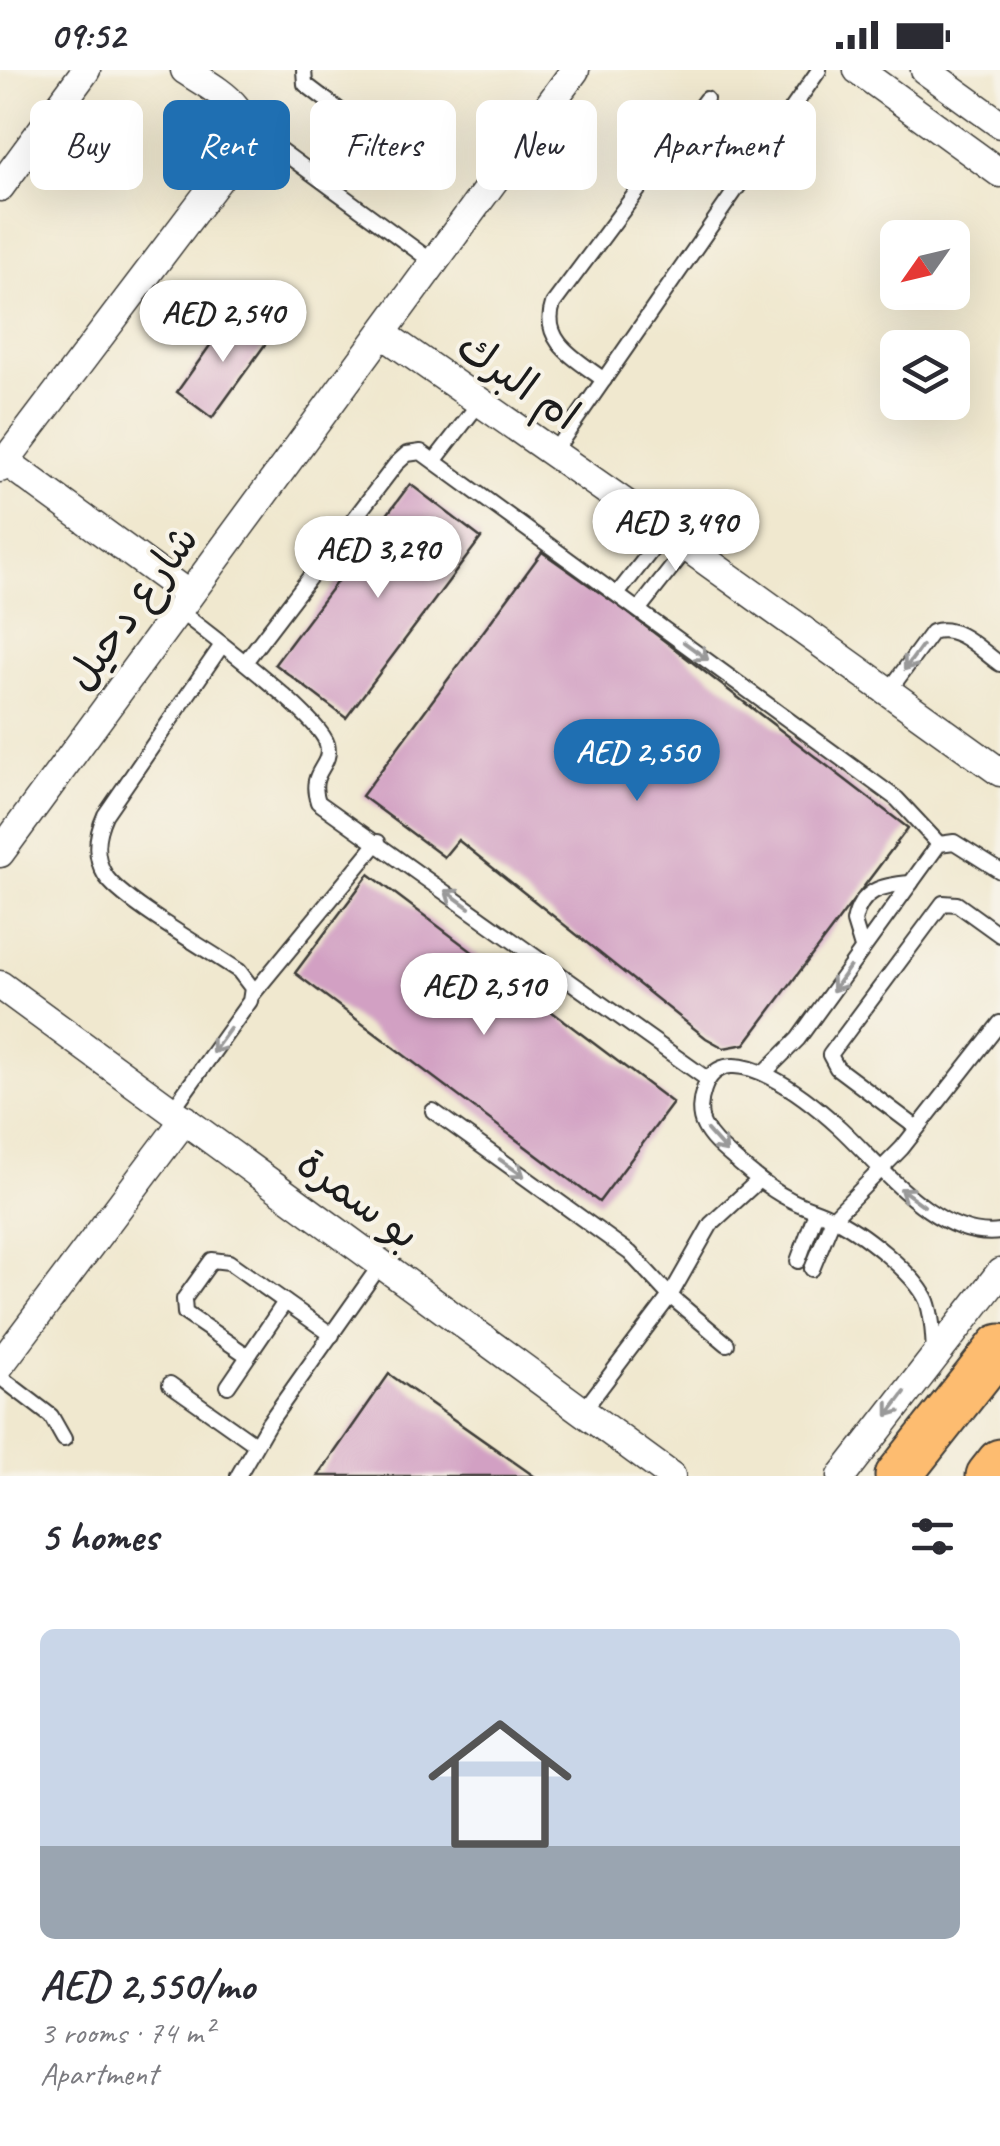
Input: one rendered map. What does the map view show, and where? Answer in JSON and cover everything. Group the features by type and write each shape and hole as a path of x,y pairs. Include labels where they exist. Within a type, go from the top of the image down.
{"main road":[{"path":"898,1476 1000,1347"},
{"path":"989,1476 1000,1462"}],"street":[{"path":"0,187 86,70"},
{"path":"185,70 227,100"},
{"name":"شارع دحيل","path":"0,853 575,70"},
{"path":"858,70 1000,173"},
{"path":"925,70 955,79 1000,124"},
{"path":"183,602 2,464 210,190"},
{"name":"ام البرك","path":"382,334 1000,772"},
{"name":"بو سمرة","path":"3,989 670,1476"},
{"path":"0,1366 179,1114"},
{"path":"842,1476 1000,1273"}],"lane":[{"path":"304,70 305,84 326,100"},
{"path":"553,453 819,70"},
{"path":"290,157 434,263"},
{"path":"604,380 552,336 548,326 553,304 638,190"},
{"path":"435,460 480,402"},
{"path":"245,662 396,464 407,454 420,452 897,799 939,844"},
{"path":"618,593 677,540"},
{"path":"639,609 677,540"},
{"path":"183,602 222,645 318,727 327,742 328,757 316,774 313,787 318,802 707,1078"},
{"path":"888,692 932,632 942,628 954,630 1000,664"},
{"path":"222,645 105,815 96,845 98,860 114,886 239,970 250,981 252,995"},
{"path":"179,1114 252,995 378,842"},
{"path":"766,1072 798,1039 939,844 954,842 1000,871"},
{"path":"862,948 854,922 868,894 882,885 911,883"},
{"path":"917,1128 837,1068 830,1056 944,903 957,904 1000,935"},
{"path":"812,1268 833,1218 892,1158 1000,1024"},
{"path":"934,1355 931,1315 920,1288 901,1266 833,1218 788,1199 759,1180 714,1141 701,1122 700,1098 707,1078 723,1068 742,1066 766,1072 834,1122 913,1199 952,1224 979,1232 1000,1232"},
{"path":"433,1112 630,1253 670,1296 728,1344"},
{"path":"583,1411 670,1296 712,1224 759,1180"},
{"path":"798,1261 816,1212"},
{"path":"248,1356 186,1313 184,1299 205,1266 220,1258 332,1336"},
{"path":"238,1476 254,1444 382,1264"},
{"path":"228,1386 285,1302"},
{"path":"0,1377 51,1416 64,1439"},
{"path":"170,1384 254,1444"}],"building":[{"path":"233,313 269,339 212,418 177,392"},
{"path":"410,484 481,538 346,718 275,664"},
{"path":"542,552 623,609 908,828 745,1044 724,1048 706,1038 458,840 444,857 362,796"},
{"path":"369,874 673,1103 599,1202 295,973"},
{"path":"389,1374 534,1476 318,1476"}]}
